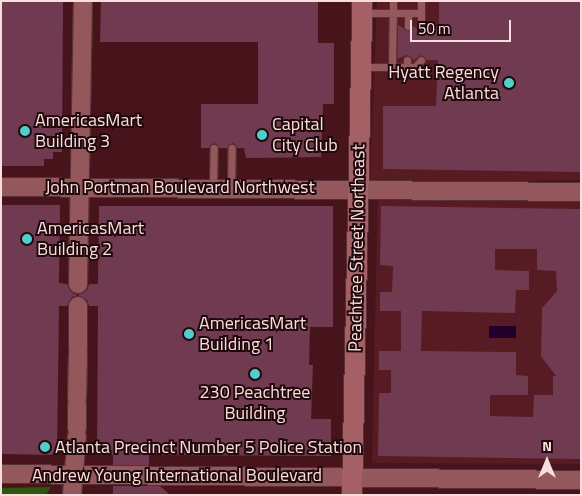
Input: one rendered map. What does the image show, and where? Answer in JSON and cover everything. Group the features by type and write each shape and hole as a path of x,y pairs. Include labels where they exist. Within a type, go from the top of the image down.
{"main road":[{"name":"Peachtree Street Northeast","path":"352,486 362,7"}],"street":[{"path":"72,495 76,474 77,432 82,1"},
{"name":"John Portman Boulevard Northwest","path":"1,187 358,188 581,192"},
{"name":"Andrew Young International Boulevard","path":"1,474 76,474 352,486 581,480"}],"lane":[{"path":"392,68 393,1"},
{"path":"421,1 421,26"},
{"path":"362,7 393,13 421,14"},
{"path":"408,13 408,26"},
{"path":"408,60 408,68"},
{"path":"361,67 408,68 415,67 421,60"},
{"path":"213,187 214,148"},
{"path":"231,187 232,148"}],"shaded area":[{"name":"Hyatt Regency Atlanta","path":"377,1 581,1 581,180 370,183"},
{"path":"378,188 581,192 581,464 372,463"},
{"path":"489,326 516,326 516,338 489,338"}],"green space":[{"path":"51,487 46,495 1,495 1,488"}],"building":[{"path":"1,1 63,1 62,152 53,152 53,159 44,159 44,166 1,166"},
{"path":"101,1 318,1 318,43 334,43 334,104 323,104 321,157 246,158 244,148 237,148 233,143 227,148 219,148 214,143 209,148 201,148 201,104 258,104 258,42 100,42"},
{"name":"Hyatt Regency Atlanta","path":"439,1 581,1 581,172 383,169 383,106 436,106 438,60 426,60 421,55 414,60 407,55 397,59 398,25 408,31 413,26 421,31 426,26 439,26"},
{"path":"1,205 60,205 59,283 67,284 72,293 78,295 72,297 67,306 59,306 57,455 1,454"},
{"name":"AmericasMart Building 1","path":"99,206 333,206 333,327 310,327 309,365 313,365 311,419 331,419 331,456 149,455 149,465 113,465 113,455 97,455 98,306 89,306 87,300 78,295 87,290 89,284 98,284"},
{"path":"381,206 581,209 581,459 378,456 379,393 391,393 391,370 379,370 379,351 401,351 401,311 380,311 380,292 392,292 393,266 380,265","holes":["495,249 537,249 537,270 556,271 557,291 542,308 541,356 556,376 553,376 553,395 534,395 533,417 490,416 490,395 528,395 528,376 516,375 516,352 421,351 422,311 515,313 516,290 529,290 529,271 495,270"]},
{"path":"113,486 160,486 170,495 113,495"}],"place":[{"name":"Hyatt Regency Atlanta","path":"509,83"},
{"name":"AmericasMart Building 3","path":"25,131"},
{"name":"Capital City Club","path":"262,135"},
{"name":"AmericasMart Building 2","path":"27,239"},
{"name":"AmericasMart Building 1","path":"189,334"},
{"name":"230 Peachtree Building","path":"255,374"},
{"name":"Atlanta Precinct Number 5 Police Station","path":"45,447"}]}
